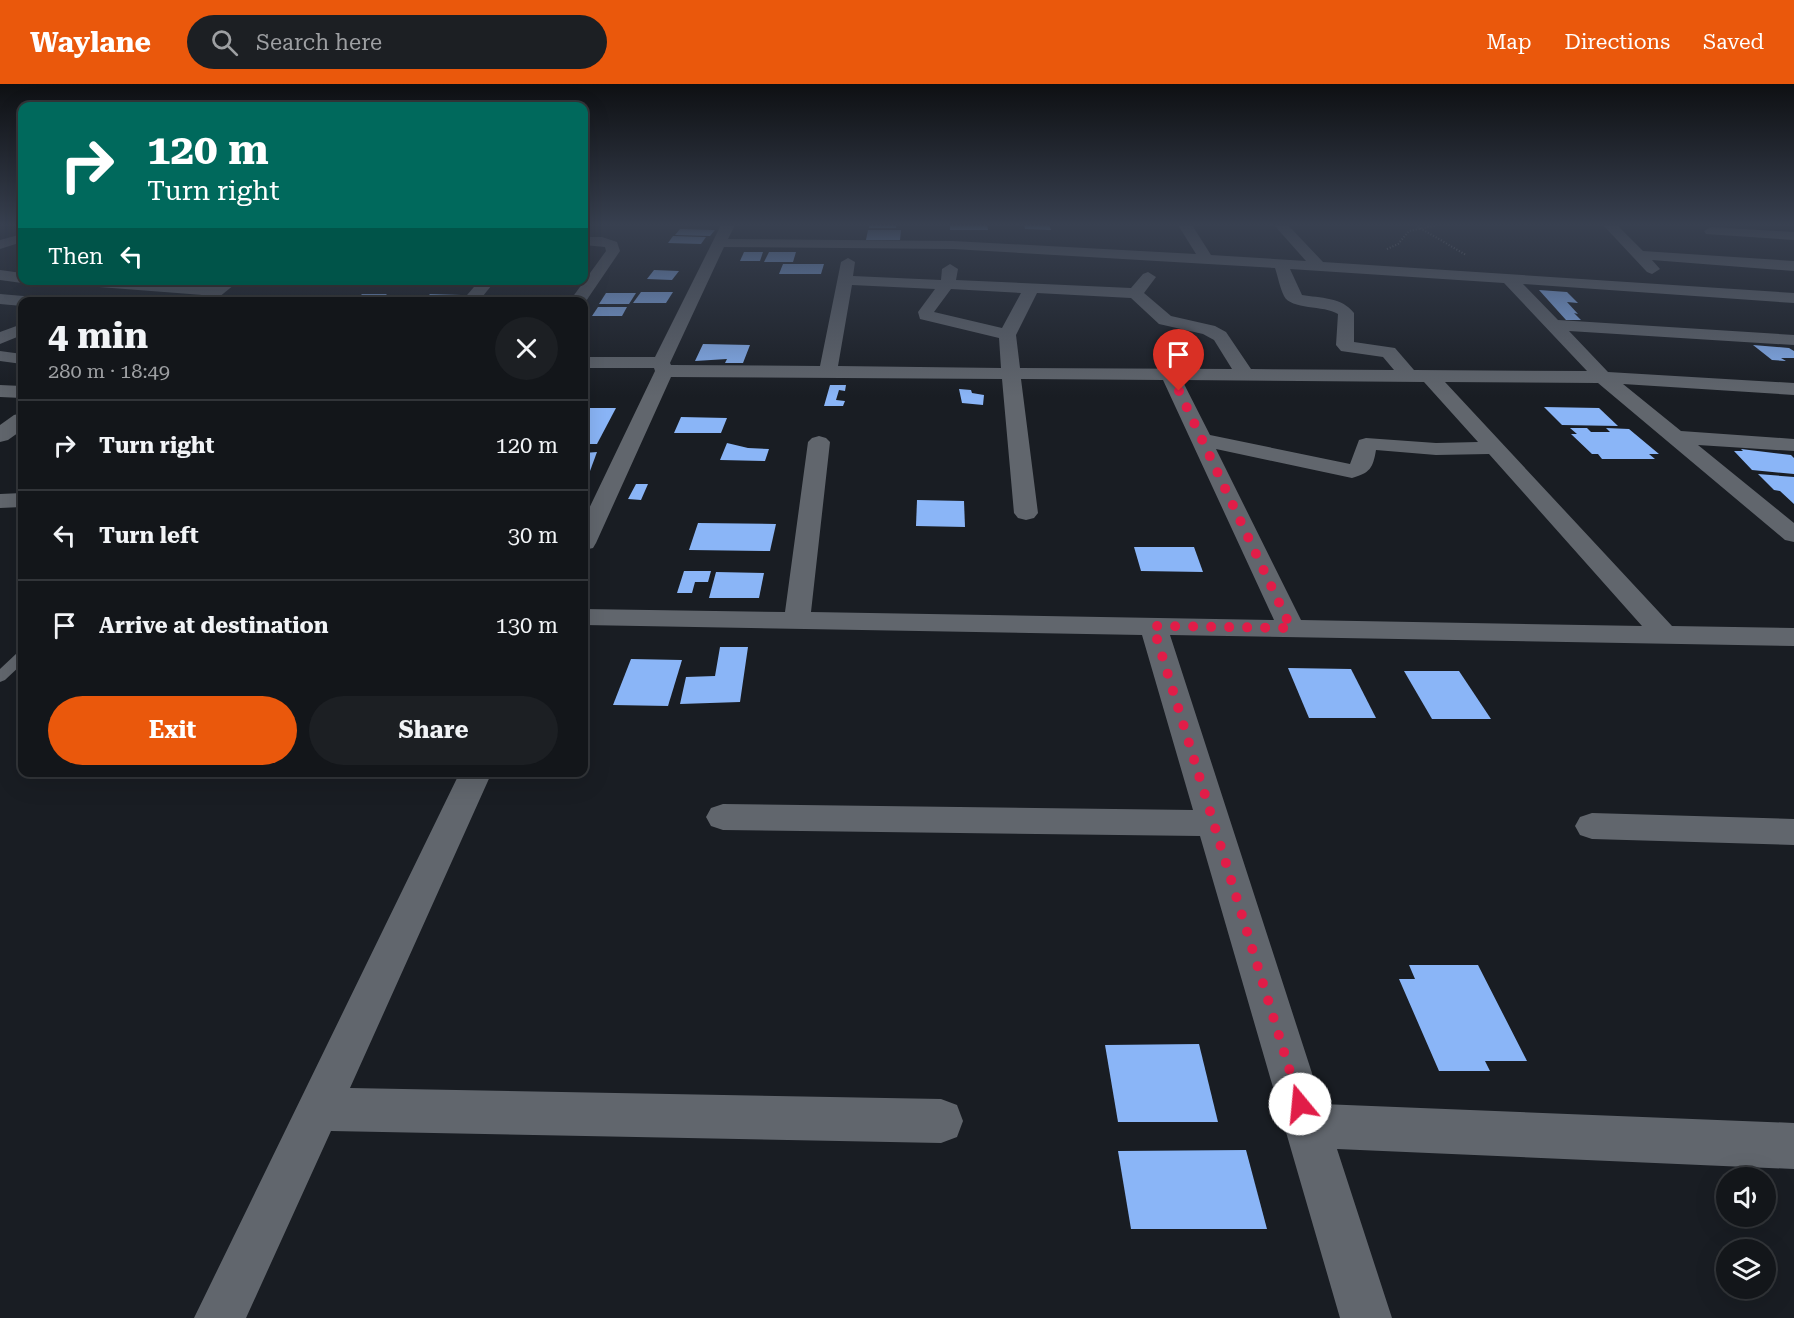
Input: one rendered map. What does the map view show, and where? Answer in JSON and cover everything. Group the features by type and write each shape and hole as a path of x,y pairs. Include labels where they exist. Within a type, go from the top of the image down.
{"street":[{"path":"581,297 591,283"},
{"path":"588,534 702,283"},
{"path":"828,372 845,283"},
{"path":"934,283 1135,293 1165,320 1209,330 1220,336 1245,374"},
{"path":"948,283 926,315 1007,335"},
{"path":"1135,293 1144,283"},
{"path":"1287,283 1292,296 1296,299 1331,304 1342,308 1346,313 1345,345 1347,347 1389,352 1419,376 1494,448 1664,634"},
{"path":"1512,283 1604,377 1794,535"},
{"path":"1562,283 1794,298"},
{"path":"1666,283 1673,290"},
{"path":"138,285 216,291"},
{"path":"207,297 225,285"},
{"path":"474,297 484,285"},
{"path":"1026,513 1007,335 1032,287"},
{"path":"0,299 18,300"},
{"path":"0,313 18,306"},
{"path":"1553,325 1794,340"},
{"path":"0,339 18,331"},
{"path":"0,356 18,358"},
{"path":"588,363 828,372 1604,377 1794,389"},
{"path":"1170,374 1291,628"},
{"path":"0,391 18,393"},
{"path":"0,435 18,423"},
{"path":"1675,437 1794,445"},
{"path":"1203,440 1352,471 1362,467 1366,444 1436,448 1494,448"},
{"path":"797,620 819,442"},
{"path":"0,501 18,500"},
{"path":"588,617 1794,637"},
{"path":"1153,626 1366,1318"},
{"path":"220,1318 474,777"},
{"path":"723,817 1213,823"},
{"path":"1592,826 1794,832"},
{"path":"318,1109 941,1121"},
{"path":"1306,1126 1794,1146"}],"lane":[{"path":"0,677 18,660"}],"building":[{"path":"1539,290 1567,292 1578,303 1567,302 1581,320 1566,320"},
{"path":"641,292 673,292 666,303 633,303"},
{"path":"606,293 636,293 629,304 599,304"},
{"path":"362,294 387,294 384,297 359,297"},
{"path":"430,294 461,295 459,297 427,297"},
{"path":"598,307 627,307 622,316 592,316"},
{"path":"703,344 750,345 743,363 725,363 727,359 695,361"},
{"path":"1753,345 1789,348 1794,351 1794,358 1781,358 1786,361 1772,360"},
{"path":"830,385 846,385 845,391 839,390 836,400 845,401 843,406 824,406"},
{"path":"959,389 971,390 972,393 984,395 983,405 962,403"},
{"path":"1544,407 1599,408 1618,426 1562,425"},
{"path":"588,408 616,408 597,444 588,444"},
{"path":"681,417 727,418 721,433 674,433"},
{"path":"1570,428 1587,428 1591,432 1610,432 1606,428 1629,429 1659,454 1649,454 1655,459 1602,459 1598,454 1592,454 1571,434 1577,434"},
{"path":"727,443 748,448 769,449 765,461 720,460"},
{"path":"1741,449 1791,455 1794,458 1794,474 1752,470 1734,451 1743,451"},
{"path":"597,452 590,471 588,471 588,453"},
{"path":"1758,474 1794,477 1794,504 1780,491 1774,490"},
{"path":"636,484 648,484 641,500 628,499"},
{"path":"917,500 964,501 965,527 916,526"},
{"path":"698,523 776,524 770,551 689,550"},
{"path":"1134,547 1194,547 1203,572 1141,571"},
{"path":"684,571 711,571 708,582 695,582 692,593 677,593"},
{"path":"716,572 764,573 759,598 709,598"},
{"path":"720,647 748,647 740,702 680,704 686,677 715,676"},
{"path":"631,659 682,660 668,706 613,705"},
{"path":"1288,668 1351,669 1376,718 1309,718"},
{"path":"1404,671 1459,671 1491,719 1432,719"},
{"path":"1409,965 1478,965 1527,1061 1485,1061 1490,1071 1439,1071 1399,979 1415,979"},
{"path":"1199,1044 1218,1122 1118,1122 1105,1045"},
{"path":"1246,1150 1267,1229 1131,1229 1118,1151"}],"route":[{"path":"1179,391 1291,628 1153,626 1300,1104"}]}
